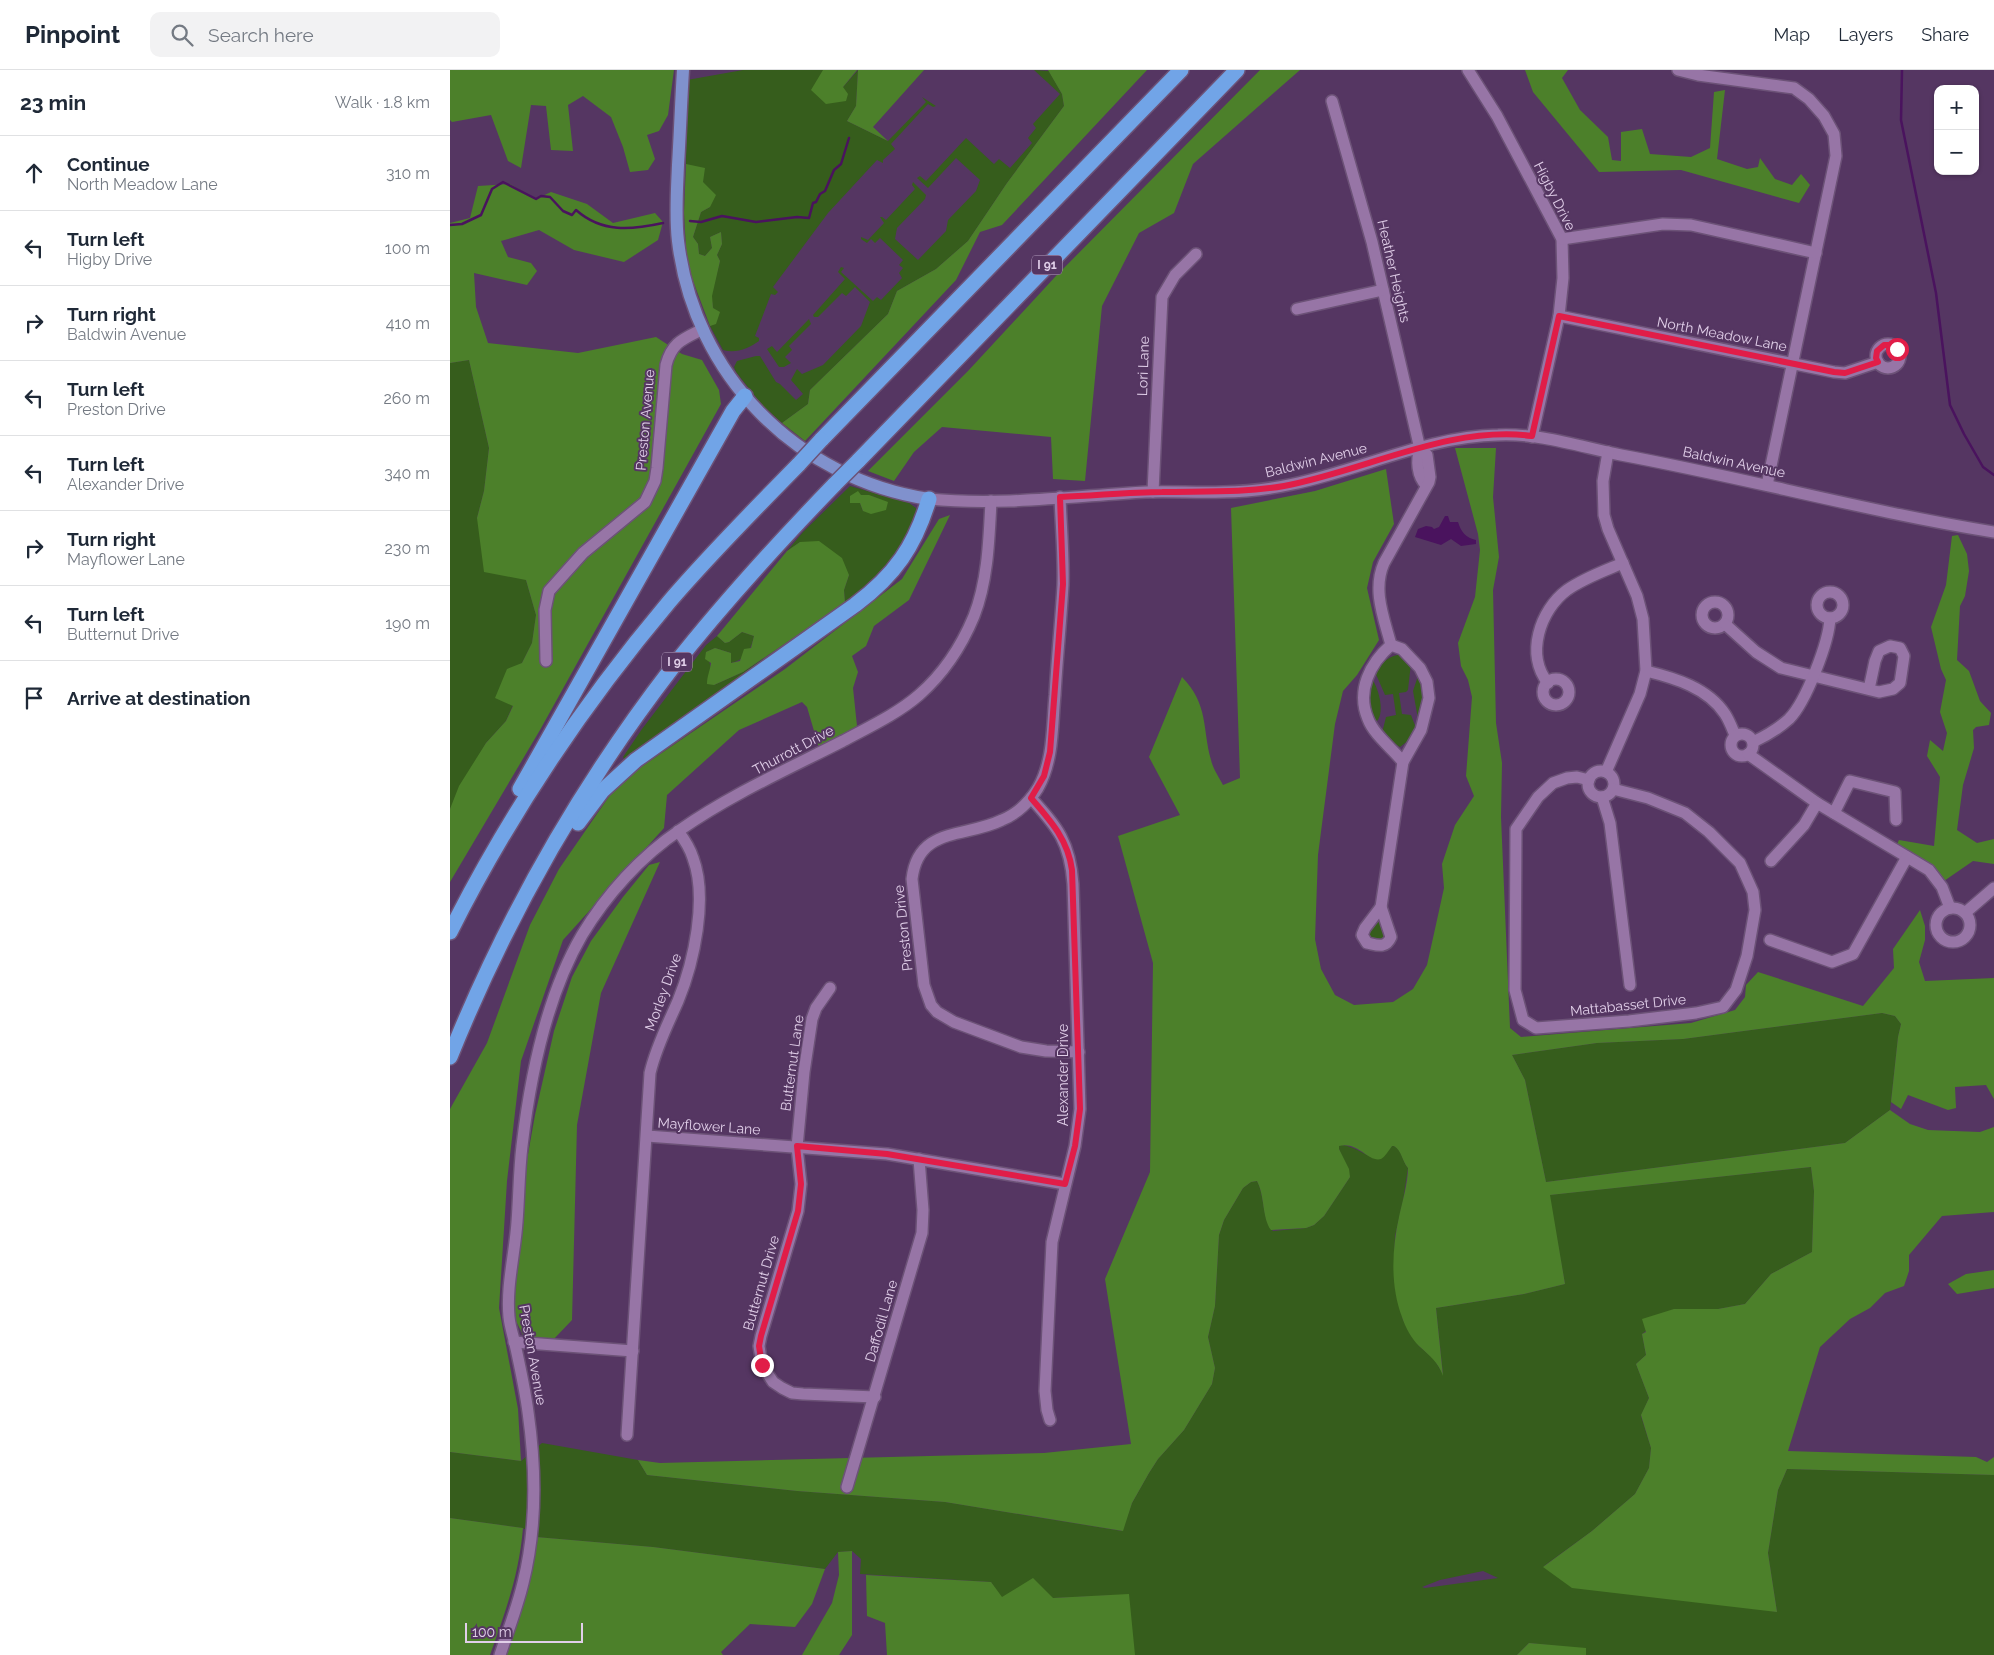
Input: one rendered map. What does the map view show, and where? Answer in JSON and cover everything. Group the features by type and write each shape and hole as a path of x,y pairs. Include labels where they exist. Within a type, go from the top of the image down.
{"highway":[{"path":"450,932 495,848 564,739 631,648 702,565 821,440 1182,70"},
{"name":"I 91","path":"450,1057 489,967 545,861 598,773 671,669 755,568 1237,70"},
{"path":"495,848 498,830 503,818 733,411 745,396"},
{"path":"545,861 565,842 602,791 626,768 855,605 883,582 898,566 909,549 929,498"}],"main road":[{"path":"683,70 677,189 677,234 688,288 703,329"},
{"name":"Baldwin Avenue","path":"703,329 724,367 745,396 782,434 827,464 873,485 902,494 929,498"}],"street":[{"name":"Higby Drive","path":"1468,70 1497,116 1562,239 1563,278 1559,316 1532,436"},
{"path":"1678,70 1698,75 1752,76 1794,88 1810,99 1824,116 1834,134 1836,156 1767,484"},
{"name":"Heather Heights","path":"1332,101 1364,211 1420,449 1417,461 1422,479 1426,485 1380,574 1379,594 1391,645"},
{"path":"1562,239 1653,225 1691,226 1816,253"},
{"name":"Lori Lane","path":"1153,492 1162,297 1175,275 1196,254"},
{"path":"1296,309 1383,290"},
{"name":"North Meadow Lane","path":"1559,316 1845,373 1878,362"},
{"name":"Preston Avenue","path":"546,661 545,610 549,591 589,547 645,502 655,481 668,354 683,339 703,329"},
{"name":"Baldwin Avenue","path":"929,498 991,501 1153,492 1231,492 1281,486 1317,478 1420,449 1477,436 1508,435 1532,436 1767,484 1888,512 1994,532"},
{"path":"1602,797 1608,795 1613,789 1614,780 1606,772 1640,694 1646,671 1643,619 1637,596 1604,515 1603,481 1608,452"},
{"name":"Preston Drive","path":"1060,497 1063,584 1050,752 1044,776 1031,798 1022,808 1002,821 937,839 926,846 918,856 914,866 913,891 924,984 931,1005 937,1012 954,1022 1033,1050 1079,1052"},
{"name":"Thurrott Drive","path":"553,999 572,954 595,915 642,862 678,830 886,718 915,699 933,681 958,648 980,599 987,562 991,501"},
{"path":"1548,683 1541,675 1536,656 1540,628 1547,613 1560,596 1579,582 1624,563"},
{"path":"1753,742 1775,731 1791,717 1805,696 1830,631 1830,618"},
{"path":"1725,624 1756,652 1781,668 1869,690"},
{"path":"1381,907 1403,762 1425,719 1429,698 1429,690 1423,674 1416,663 1402,648 1391,645 1369,673 1365,683 1364,698 1368,720 1376,732 1403,762"},
{"path":"1646,671 1678,679 1709,697 1725,713 1735,735"},
{"path":"1744,734 1751,738 1753,747 1748,754 1740,756 1732,751 1730,743 1735,735 1744,734"},
{"path":"1748,754 1817,803 1929,870 1942,887 1950,908"},
{"name":"Mattabasset Drive","path":"1606,772 1594,774 1589,780 1588,785 1593,794 1602,797 1610,824 1630,985"},
{"name":"Mattabasset Drive","path":"1589,780 1577,776 1553,783 1538,797 1516,830 1514,990 1523,1020 1536,1028 1629,1021 1696,1013 1723,1006 1736,990 1747,956 1755,910 1753,892 1740,863 1709,832 1686,813 1648,798 1613,789"},
{"path":"1834,813 1850,781 1895,792 1896,820"},
{"name":"Alexander Drive","path":"1031,798 1059,832 1070,858 1073,884 1079,1052 1080,1109 1078,1129 1056,1222 1050,1263 1045,1390 1050,1420"},
{"path":"1771,861 1804,825 1817,803"},
{"name":"Morley Drive","path":"647,1136 653,1062 687,978 697,927 698,896 696,866 689,848 678,830"},
{"path":"1770,940 1832,962 1854,954 1907,857"},
{"path":"1965,913 1994,888"},
{"path":"1950,908 1957,908 1965,913 1970,922 1967,934 1956,942 1949,941 1938,934 1936,928 1939,915 1950,908"},
{"name":"Butternut Lane","path":"797,1146 804,1072 812,1019 816,1008 830,988"},
{"name":"Preston Avenue","path":"500,1655 524,1581 534,1502 528,1412 511,1329 508,1304 517,1222 522,1146 541,1043 553,999"},
{"name":"Mayflower Lane","path":"627,1435 647,1136 887,1154 1065,1184"},
{"name":"Butternut Drive","path":"797,1146 800,1197 761,1336 759,1346 762,1365 773,1382 792,1392 875,1397"},
{"name":"Daffodil Lane","path":"848,1487 922,1233 923,1210 919,1159"},
{"path":"514,1342 633,1351"}],"green space":[{"path":"450,70 674,70 668,115 659,131 647,135 655,159 648,170 630,172 623,147 611,117 583,96 568,105 573,151 551,150 546,106 531,105 521,168 508,161 491,115 452,122 450,120"},
{"path":"743,70 824,70 843,87 858,70 856,106 847,121 888,141 926,102 922,97 936,106 933,107 928,104 891,144 895,149 883,160 883,163 877,160 828,213 773,287 778,292 775,295 771,294 755,336 759,338 759,341 742,350 728,351 723,350 710,326 716,323 711,296 720,261 717,255 722,244 721,232 710,237 712,248 705,256 699,254 698,244 693,237 701,212 710,207 703,182 686,164 687,80"},
{"path":"823,70 857,70 843,87 848,94 846,101 826,104 811,90"},
{"path":"858,70 924,70 873,127 888,141 847,121 856,106"},
{"path":"1034,70 1049,71 1062,94 1064,106 1007,183 968,241 936,269 897,291 888,314 810,390 808,404 782,423 762,405 736,372 734,367 737,361 760,356 776,382 796,400 803,394 791,380 797,369 802,374 823,365 861,326 870,302 855,287 846,296 842,293 818,317 814,317 813,315 845,279 838,272 841,267 844,268 841,272 873,301 877,297 881,300 902,278 899,273 903,268 899,265 903,260 880,238 875,243 871,239 867,243 861,237 868,240 884,223 880,217 886,220 915,189 912,185 913,182 926,195 925,199 897,228 895,239 918,260 946,231 948,220 976,191 980,180 956,158 928,188 917,178 920,176 926,181 966,138 994,164 999,159 1010,168 1032,143 1028,138 1036,128 1033,124 1060,94"},
{"path":"1048,70 1147,70 1002,225 980,232 956,280 805,441 782,423 808,404 810,390 888,314 897,291 936,269 968,241 1007,183 1064,106 1062,94"},
{"path":"1260,70 1300,70 1193,164 1174,213 1139,233 1102,306 1085,481 1053,479 1051,437 942,427 914,452 894,481 868,471 968,371 1055,277"},
{"path":"1525,70 1568,70 1562,78 1580,110 1608,137 1612,160 1621,161 1621,132 1642,129 1650,154 1691,157 1710,148 1714,92 1725,90 1717,159 1747,169 1758,167 1760,158 1775,179 1792,185 1801,174 1810,185 1799,203 1681,170 1599,172 1533,92"},
{"path":"686,164 705,168 703,182 716,195 710,207 701,212 693,237 698,244 699,254 705,256 712,248 710,237 721,232 722,244 717,255 720,261 712,296 713,308 720,312 716,324 710,326 687,265 684,213"},
{"path":"510,184 536,199 551,192 587,204 613,223 655,213 663,222 658,240 624,262 574,250 539,230 501,241 508,257 531,263 537,271 527,285 474,273 476,307 488,343 578,353 656,337 682,354 702,360 719,390 721,404 540,730 450,882 450,809 459,786 486,743 506,721 513,706 495,698 507,669 522,663 532,643 536,615 526,580 484,572 477,518 484,491 489,448 469,360 450,363 450,223 470,218 478,186"},
{"path":"809,319 811,324 789,346 792,350 785,357 791,363 784,367 779,367 767,349 772,346 777,352"},
{"path":"469,360 489,448 484,491 477,518 526,580 536,615 532,643 522,663 496,698 513,705 506,721 486,743 450,809 450,363"},
{"path":"1455,448 1496,448 1493,497 1499,557 1493,590 1496,723 1502,763 1501,817 1510,1028 1521,1037 1691,1023 1735,1010 1745,997 1746,985 1758,972 1863,1006 1894,968 1893,949 1920,910 1925,926 1925,940 1919,962 1925,981 1994,978 1994,1099 1986,1085 1955,1087 1956,1108 1948,1110 1908,1095 1901,1109 1891,1102 1901,1024 1895,1016 1882,1013 1683,1039 1597,1043 1512,1055 1525,1080 1546,1182 1845,1143 1890,1110 1910,1124 1928,1130 1980,1132 1994,1127 1994,1212 1942,1216 1909,1255 1909,1271 1904,1286 1885,1293 1870,1308 1850,1319 1820,1347 1788,1451 1976,1457 1987,1462 1994,1457 1994,1475 1787,1469 1778,1490 1768,1553 1777,1612 1572,1588 1543,1567 1592,1531 1635,1494 1649,1468 1651,1448 1641,1415 1649,1398 1636,1364 1646,1355 1642,1334 1646,1332 1642,1319 1674,1309 1718,1309 1745,1304 1771,1274 1812,1252 1814,1191 1811,1167 1550,1195 1565,1284 1524,1294 1436,1308 1443,1376 1436,1363 1409,1333 1395,1292 1393,1267 1395,1242 1408,1168 1399,1151 1394,1146 1381,1159 1377,1159 1352,1146 1346,1145 1339,1146 1339,1149 1349,1169 1350,1177 1324,1216 1314,1225 1306,1228 1271,1230 1266,1219 1260,1187 1257,1181 1251,1182 1243,1188 1224,1220 1219,1235 1215,1306 1208,1337 1215,1368 1212,1384 1184,1430 1158,1459 1149,1473 1132,1503 1123,1531 945,1502 797,1491 647,1475 638,1460 660,1463 1044,1453 1131,1444 1105,1279 1150,1172 1153,963 1118,836 1180,815 1149,757 1182,677 1191,687 1201,707 1212,763 1223,785 1240,778 1231,508 1315,491 1386,469 1394,524 1373,562 1367,588 1379,640 1357,675 1343,691 1335,724 1318,855 1315,939 1321,969 1335,995 1354,1005 1393,1002 1413,989 1427,965 1444,888 1442,864 1455,825 1474,796 1466,776 1472,697 1468,680 1461,666 1458,643 1475,597 1480,550 1478,534"},
{"path":"850,486 909,503 916,508 917,514 895,560 858,594 845,603 844,590 849,575 800,542 787,551 803,532","holes":["861,495 876,497 863,511 860,503 851,503"]},
{"path":"858,491 861,495 869,495 888,502 886,510 871,514 863,511 860,503 850,503 850,496"},
{"path":"950,515 909,600 874,626 866,646 852,656 858,672 853,688 857,726 819,748 807,707 802,702 739,730 667,795 664,828 563,940 521,1061 507,1181 499,1308 518,1409 521,1461 450,1452 450,1109 487,1043 530,925 559,869 619,782 785,669 902,579 939,519"},
{"path":"1958,535 1967,554 1969,571 1965,596 1960,606 1957,660 1969,671 1980,701 1991,713 1989,725 1976,727 1973,730 1974,748 1963,785 1957,830 1977,843 1994,839 1994,864 1973,861 1944,881 1896,846 1899,840 1934,846 1940,777 1927,756 1930,740 1943,751 1947,733 1940,712 1946,680 1941,669 1931,627 1946,585 1952,536"},
{"path":"819,541 842,558 849,575 844,590 845,603 743,672 714,685 707,684 711,663 705,659 706,652 715,648 731,653 731,663 740,661 744,649 751,648 754,636 742,632 725,643 717,636 787,551 800,542"},
{"path":"742,632 754,636 749,650 744,657 736,662 731,663 731,653 715,648 706,652 714,685 743,672 782,647 626,762 623,757 642,729 706,645 717,636 725,643 729,642"},
{"path":"1402,654 1411,663 1408,690 1399,693 1402,714 1411,715 1416,728 1409,740 1400,747 1382,733 1386,717 1396,715 1393,694 1385,695 1375,672 1393,656"},
{"path":"1419,673 1425,696 1418,719 1413,691"},
{"path":"1372,679 1379,695 1381,708 1375,723 1369,701"},
{"path":"660,862 601,993 577,1125 572,1320 552,1341 524,1337 516,1321 514,1303 525,1171 535,1115 554,1031 572,977 591,941 649,865"},
{"path":"1378,914 1386,935 1382,941 1370,939 1368,933"},
{"path":"1882,1013 1895,1016 1901,1024 1890,1110 1845,1143 1546,1182 1525,1080 1512,1055 1597,1043 1683,1039"},
{"path":"1339,1146 1351,1147 1378,1159 1394,1146 1399,1151 1408,1168 1395,1236 1395,1283 1403,1320 1419,1346 1434,1359 1443,1374 1436,1308 1524,1294 1565,1284 1549,1195 1811,1167 1814,1191 1812,1252 1771,1274 1745,1304 1718,1309 1674,1309 1642,1334 1646,1355 1636,1364 1649,1398 1641,1416 1651,1448 1649,1468 1635,1494 1592,1531 1544,1566 1777,1612 1768,1553 1778,1490 1787,1469 1994,1475 1994,1655 1586,1655 1586,1649 1529,1643 1517,1655 1115,1655 1119,1595 1001,1598 991,1582 860,1574 861,1559 852,1551 838,1552 825,1569 653,1547 536,1537 523,1528 450,1518 450,1452 521,1461 542,1443 638,1460 647,1475 797,1491 945,1502 1122,1531 1132,1503 1149,1473 1158,1459 1184,1430 1212,1384 1215,1368 1208,1337 1215,1306 1219,1235 1224,1220 1243,1188 1251,1182 1257,1181 1267,1221 1273,1231 1306,1228 1314,1225 1324,1216 1350,1177","holes":["1483,1571 1498,1578 1425,1588 1422,1587 1440,1580"]},
{"path":"1994,1270 1994,1288 1957,1294 1948,1284 1966,1274"},
{"path":"450,1518 523,1528 515,1577 490,1655 450,1655"},
{"path":"536,1537 653,1547 825,1569 812,1604 795,1627 750,1624 721,1652 723,1655 506,1655 524,1603"},
{"path":"852,1551 852,1635 839,1655 802,1655 832,1603 839,1575 838,1552"},
{"path":"866,1575 991,1582 1002,1597 1033,1578 1053,1598 1129,1594 1135,1655 887,1655 885,1623 867,1616"},
{"path":"1529,1643 1586,1648 1586,1655 1517,1655"}],"shaded area":[{"path":"1445,516 1448,516 1450,522 1458,522 1462,532 1469,538 1476,540 1476,544 1461,546 1451,539 1441,545 1415,537 1418,529 1426,526 1434,529 1439,527"}],"waterway":[{"path":"1902,70 1901,120 1936,293 1950,405 1983,467 1994,475"},
{"path":"690,221 701,222 722,216 756,222 797,217 809,218 813,203 825,191 834,170 841,164 849,138"},
{"path":"450,225 462,224 481,215 492,189 503,182 536,199 541,196 550,197 563,211 572,215 576,210 596,223 607,226 628,228 663,223"}],"route":[{"path":"762,1365 759,1346 761,1336 798,1211 801,1184 797,1146 887,1154 1065,1184 1075,1146 1080,1109 1072,870 1066,844 1051,820 1031,798 1044,776 1050,752 1063,584 1060,497 1148,492 1240,492 1257,490 1303,482 1422,448 1477,436 1532,436 1559,316 1834,372 1845,373 1878,362 1876,358 1877,351 1886,344 1897,349"}]}
